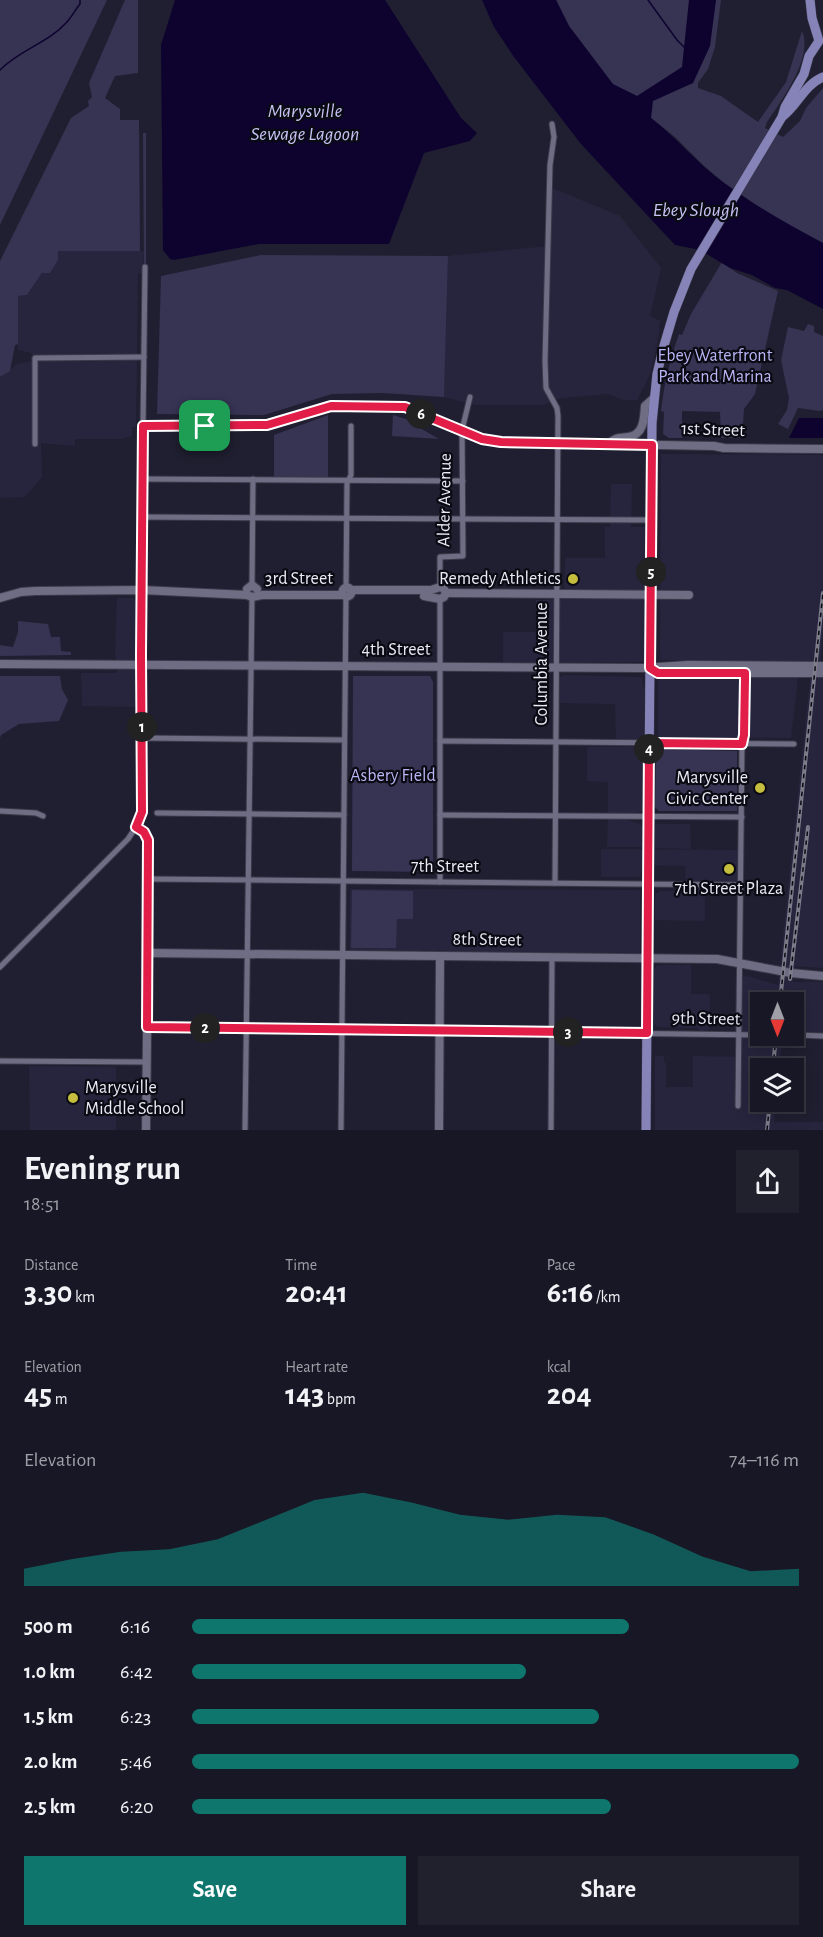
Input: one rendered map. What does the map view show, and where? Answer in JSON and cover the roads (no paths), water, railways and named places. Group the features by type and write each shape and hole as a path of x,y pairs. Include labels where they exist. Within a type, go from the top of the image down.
{"main road":[{"path":"646,1130 652,445 657,374 669,327 691,269 782,117 785,107 804,74 809,56 819,50 819,38 810,0"},
{"path":"807,63 811,72 822,77"},
{"path":"782,117 791,111 808,86 822,77"}],"street":[{"name":"Columbia Avenue","path":"552,124 554,137 550,165 545,361 546,388 558,416 555,883"},
{"path":"0,967 128,839 142,812 141,664 145,267"},
{"path":"35,444 35,358 144,357"},
{"name":"Alder Avenue","path":"440,882 440,557 462,556 462,430 470,397"},
{"path":"610,443 616,438 628,437 639,432 645,406 654,398"},
{"name":"1st Street","path":"143,426 267,425 331,406 405,407 482,439 501,442 823,449"},
{"path":"341,1130 347,518 351,475 351,426"},
{"path":"143,479 463,481"},
{"path":"245,1130 253,479"},
{"path":"143,517 652,520"},
{"name":"3rd Street","path":"0,598 35,591 142,590 191,594 347,592 688,595"},
{"name":"4th Street","path":"0,664 650,668 678,665 823,666"},
{"path":"738,1106 742,744 745,673 747,669 767,669 774,666"},
{"name":"4th Street","path":"650,668 658,673 823,673"},
{"path":"142,738 344,740"},
{"path":"440,741 794,744"},
{"path":"0,811 36,813 43,816"},
{"path":"158,813 344,814"},
{"path":"440,815 742,818"},
{"path":"136,827 144,832 148,840 146,1130"},
{"name":"7th Street","path":"149,879 741,885"},
{"name":"8th Street","path":"148,953 717,959 791,973 823,976"},
{"path":"439,1130 440,956"},
{"path":"551,1130 552,957"},
{"name":"9th Street","path":"147,1027 750,1035"},
{"path":"804,1035 823,1036"},
{"path":"0,1061 147,1062"}],"water":[{"name":"Marysville Sewage Lagoon","path":"175,0 385,0 461,118 477,133 470,141 424,153 389,244 259,244 170,259 163,250 161,45"},
{"name":"Ebey Slough","path":"482,0 556,0 569,26 613,84 637,96 682,67 689,0 716,0 710,46 693,83 653,101 651,118 724,183 772,215 823,243 823,309 787,290 775,288 752,275 730,268 700,250 675,245 581,144 514,57 494,27"},
{"path":"799,418 823,418 823,438 789,438"}],"waterway":[{"path":"0,70 59,30 80,4 80,0"},
{"path":"648,0 686,49"}],"railway":[{"path":"781,992 823,593"},
{"path":"790,979 808,827"},
{"path":"774,1058 775,1046"},
{"path":"767,1130 769,1112"}],"place":[{"name":"Remedy Athletics","path":"573,579"},
{"name":"Marysville Civic Center","path":"760,788"},
{"name":"7th Street Plaza","path":"729,869"},
{"name":"Marysville Middle School","path":"73,1098"}],"park label":[{"name":"Ebey Waterfront Park and Marina","path":"715,366"},
{"name":"Asbery Field","path":"393,776"}]}
